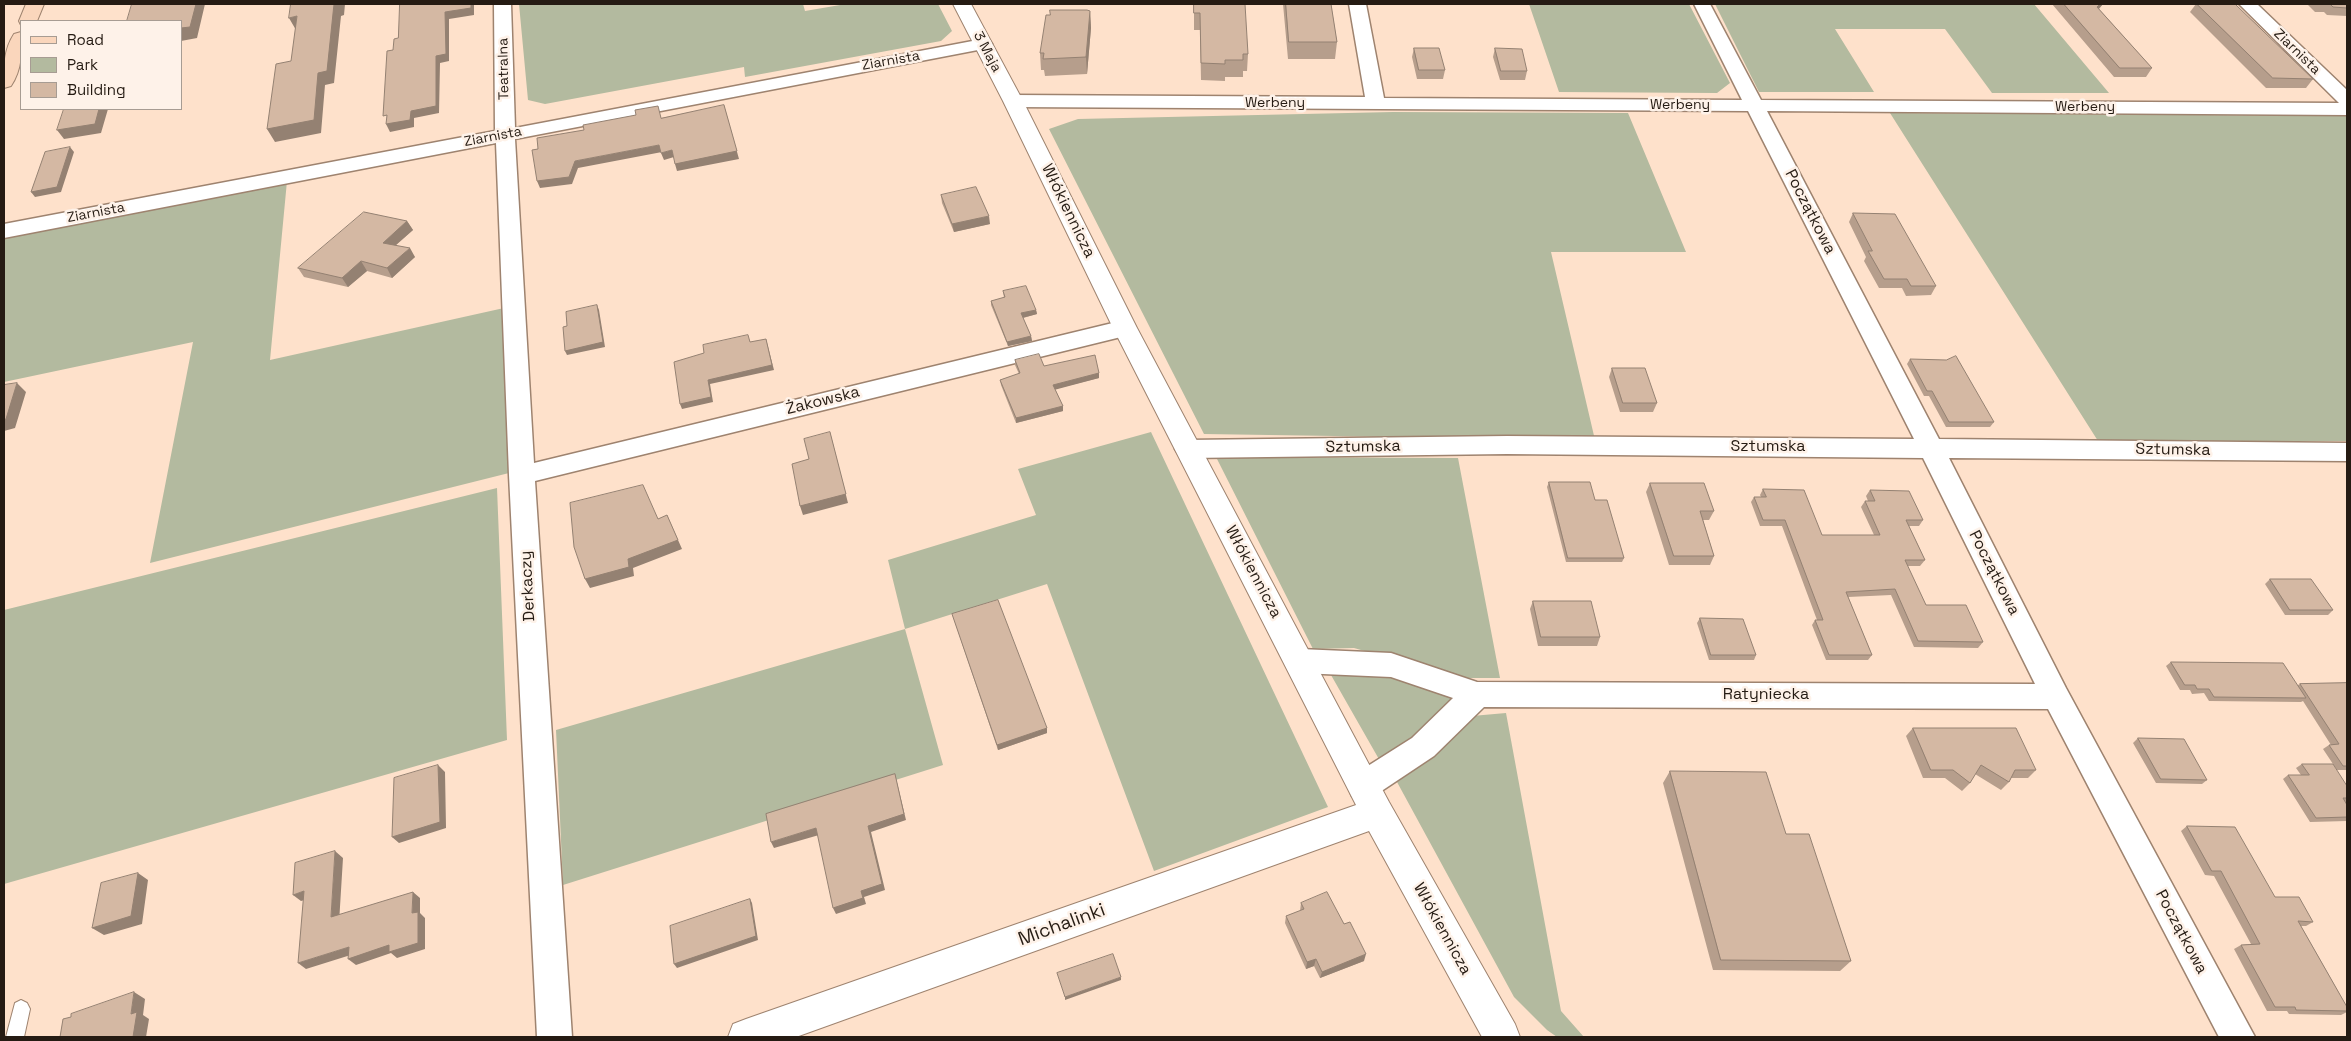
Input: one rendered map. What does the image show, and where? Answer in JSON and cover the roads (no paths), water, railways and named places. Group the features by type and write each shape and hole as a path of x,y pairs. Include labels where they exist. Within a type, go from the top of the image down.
{"main road":[{"path":"28,20 36,4"},
{"path":"4,82 20,41"}],"street":[{"name":"Teatralna","path":"502,4 505,134"},
{"name":"3 Maja","path":"962,4 1013,101"},
{"path":"1357,4 1376,103"},
{"name":"Początkowa","path":"1702,4 1931,448 2056,698 2238,1037"},
{"name":"Ziarnista","path":"2247,4 2347,100"},
{"name":"Ziarnista","path":"4,231 983,44"},
{"name":"Werbeny","path":"1013,101 2347,109"},
{"name":"Włókiennicza","path":"1013,101 1125,328 1300,661 1370,800 1502,1037"},
{"name":"Derkaczy","path":"505,134 522,475 556,1037"},
{"name":"Żakowska","path":"522,475 1125,328"},
{"name":"Sztumska","path":"1188,449 1507,445 2347,452"},
{"name":"Ratyniecka","path":"1300,661 1391,665 1477,694 2056,698"},
{"path":"1370,800 1477,694"},
{"name":"Michalinki","path":"746,1037 1370,800"}],"lane":[{"path":"15,1037 21,1009"}]}
